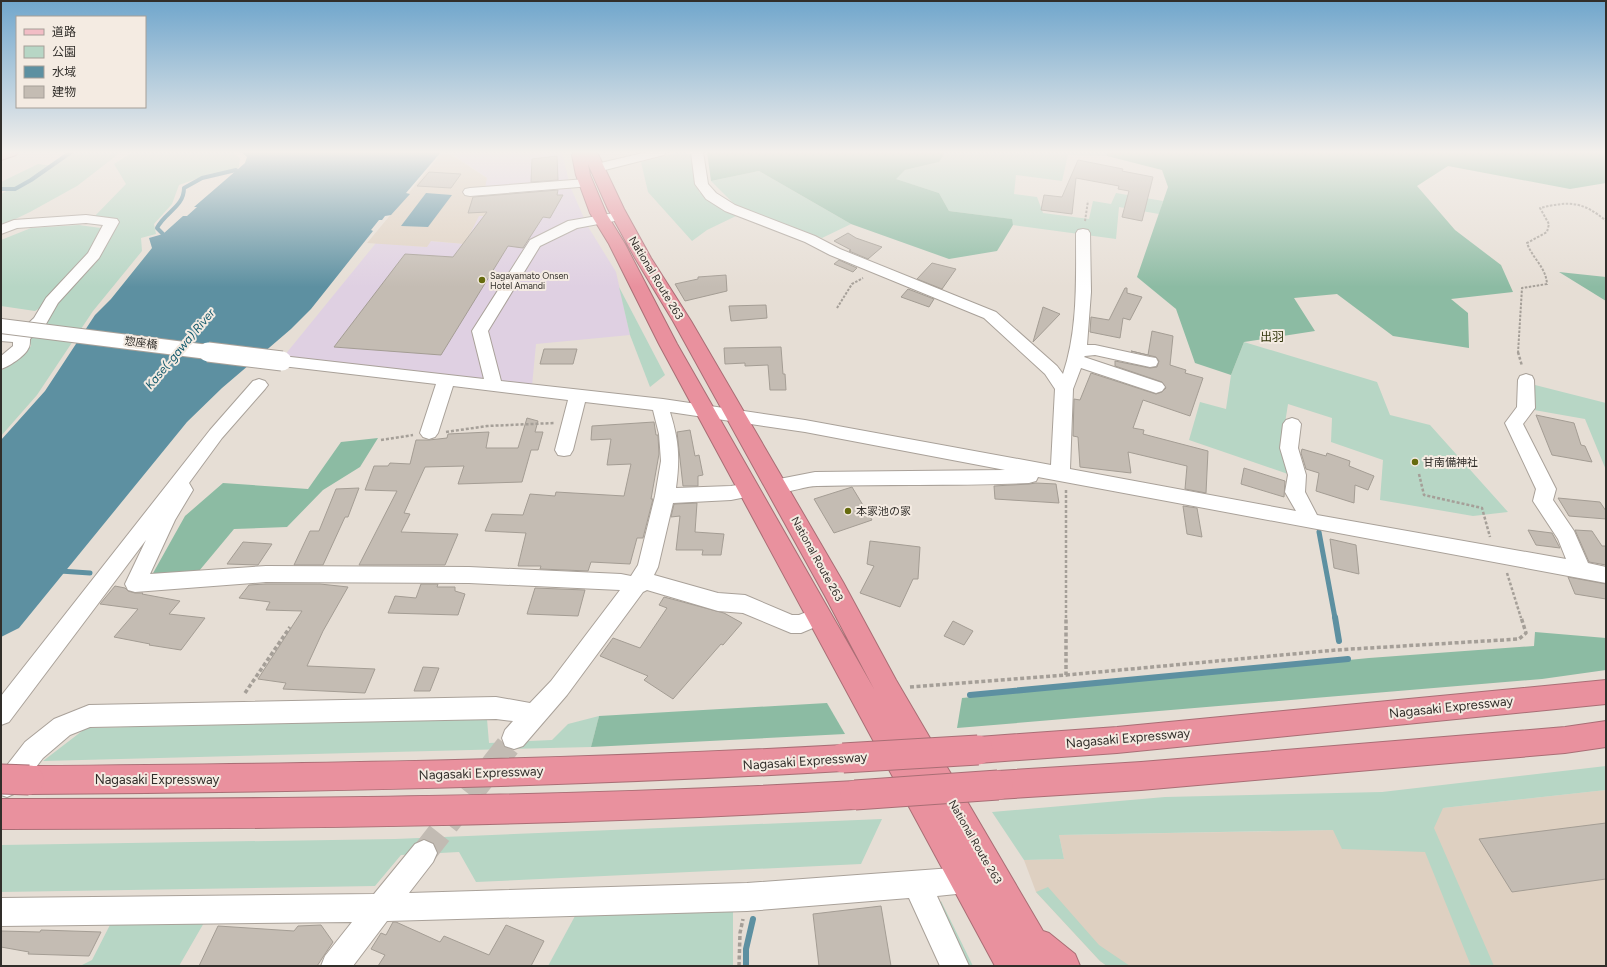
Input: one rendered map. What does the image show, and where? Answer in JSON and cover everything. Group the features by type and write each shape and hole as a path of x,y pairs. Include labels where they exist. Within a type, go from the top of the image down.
{"highway":[{"name":"National Route 263","path":"603,197 611,218 617,244 668,344 1013,966"},
{"name":"National Route 263","path":"611,218 682,321 834,589 887,688 1038,953"},
{"name":"Nagasaki Expressway","path":"12,775 327,777 707,767 1117,740 1606,692"},
{"path":"2,807 277,814 719,803 1157,775 1564,740 1606,734"},
{"path":"1038,953 1063,966"}],"street":[{"path":"713,197 730,208 879,268 990,315 1051,370 1064,389"},
{"path":"494,386 480,330 535,243 573,224 611,218"},
{"path":"1,230 14,224 86,219 112,222 94,255 51,301 40,321 22,338 21,348 1,364"},
{"path":"1060,475 1064,389 1070,379 1076,355 1083,311 1083,233"},
{"name":"惣座橋","path":"1,326 706,411 736,417 806,426 1060,475"},
{"path":"1,336 22,338"},
{"path":"1095,350 1151,357 1150,385 1076,355 1095,350"},
{"path":"429,433 446,380"},
{"path":"1526,380 1526,408 1514,423 1546,489 1543,501 1567,536 1581,571"},
{"path":"1,714 216,434 259,385"},
{"path":"564,450 578,396"},
{"path":"514,738 559,688 648,567 665,496 670,461 668,434 661,411 663,405"},
{"path":"1292,424 1290,448 1297,475 1295,492 1311,522"},
{"path":"776,486 816,479 980,478 1060,475 1606,575"},
{"path":"178,483 184,490 166,519 135,584 266,574 469,575 621,582 636,585 647,582 718,602 745,604 791,624 801,624 819,616"},
{"path":"665,496 731,493 749,490"},
{"path":"2,807 12,775 34,750 62,727 89,716 496,708 535,714"},
{"path":"335,966 424,853"},
{"path":"1,912 380,908 747,897 966,880"},
{"path":"917,884 955,966"}],"path":[{"path":"1083,233 1088,201"},
{"path":"1526,380 1518,353 1522,288 1547,284 1547,275 1528,251 1527,244 1547,232 1549,224 1540,208 1556,204 1582,206 1592,209 1606,221"},
{"path":"837,308 852,284 879,268"},
{"path":"381,440 429,433 455,432 487,426 571,423"},
{"path":"887,688 1066,675 1336,650 1519,639 1526,633 1502,557 1493,547 1482,508 1424,496 1419,474"},
{"path":"1060,475 1066,490 1066,675"},
{"path":"231,713 290,627"},
{"path":"739,966 740,933 747,897"}],"shaded area":[{"path":"405,197 515,197 506,216 479,216 465,244 431,241 427,247 367,243"},
{"name":"Sagayamato Onsen Hotel Amandi","path":"481,197 575,197 587,225 616,272 630,335 536,344 532,386 284,356 376,243 427,247 430,241 465,244"},
{"path":"1606,790 1606,966 1107,966 1100,961 1036,892 1024,860 1064,859 1059,835 1334,830 1443,808"}],"green space":[{"path":"1,197 57,197 30,212 1,226"},
{"path":"113,197 175,197 172,204 154,224 156,234 141,238 142,251 93,311 37,395 1,436 1,371 31,346 28,337 49,318 117,221 93,218"},
{"path":"653,197 707,197 736,216 707,230 692,241"},
{"path":"727,197 804,197 851,224 822,238 735,205"},
{"path":"804,197 941,197 949,211 1012,219 1013,225 997,251 949,259 851,224"},
{"path":"941,197 1037,197 1043,213 1089,219 1093,201 1111,204 1114,197 1140,197 1163,201 1159,214 1119,207 1116,239 1013,225 1011,219 949,211"},
{"path":"1165,197 1427,197 1455,230 1501,265 1513,292 1451,299 1468,313 1469,348 1393,336 1337,294 1294,298 1315,331 1244,342 1231,375 1195,363 1176,309 1137,277"},
{"path":"79,225 108,229 51,301 35,311 1,306 1,240 31,228"},
{"path":"1559,272 1606,277 1606,301"},
{"path":"619,287 665,375 650,387 630,335"},
{"path":"1244,342 1377,382 1390,415 1430,425 1508,512 1473,516 1380,500 1383,460 1331,442 1332,418 1288,404 1281,449 1288,474 1189,440 1200,402 1226,409 1231,375"},
{"path":"1535,385 1606,403 1606,470 1585,419 1534,410"},
{"path":"378,438 360,467 323,490 287,527 234,529 199,571 152,575 185,516 223,483 308,489 341,442"},
{"path":"1535,632 1606,638 1606,670 1542,679 957,728 962,698 1369,658 1534,646"},
{"path":"827,703 845,734 591,747 599,716"},
{"path":"599,716 591,747 43,761 86,728 487,719 489,743 552,740 568,724"},
{"path":"1606,766 1606,790 1443,808 1434,828 1494,966 1471,966 1425,852 1342,849 1333,830 1059,835 1064,859 1024,860 992,812 1165,797 1382,792"},
{"path":"882,819 861,864 476,882 459,852 401,855 375,886 1,892 1,845 395,839"},
{"path":"1048,887 1099,945 1130,966 1107,966 1100,961 1036,892"},
{"path":"941,901 973,966 961,966 937,914"},
{"path":"733,910 733,966 548,966 575,916"},
{"path":"112,921 205,921 179,966 80,966 92,960"}],"water":[{"name":"Kase(-gawa) River","path":"205,197 407,197 391,215 385,216 382,220 379,220 371,230 373,231 311,309 291,329 222,388 187,422 19,628 1,637 1,440 45,391 95,315 111,299 152,248 149,238 163,234 183,216 187,216 197,207 194,207"},
{"path":"423,197 450,197 428,227 401,226"}],"building":[{"path":"473,197 562,197 550,218 543,217 523,248 508,246 441,355 334,347 405,254 453,257 487,212 468,213"},
{"path":"1044,197 1074,197 1072,214 1041,210"},
{"path":"1127,197 1148,197 1142,221 1122,217"},
{"path":"848,233 856,238 882,247 868,259 849,251 851,250 834,241"},
{"path":"839,260 857,268 853,272 834,264"},
{"path":"932,263 956,269 942,289 917,279"},
{"path":"726,275 727,291 685,301 675,284 698,279 698,277"},
{"path":"1125,288 1127,288 1127,293 1142,297 1130,320 1123,318 1120,338 1090,332 1091,317 1109,320"},
{"path":"908,289 934,299 929,307 901,297"},
{"path":"766,305 767,318 731,321 729,306"},
{"path":"1043,307 1060,314 1033,342"},
{"path":"1152,331 1173,336 1170,365 1186,370 1185,373 1203,378 1190,416 1143,400 1133,428 1144,430 1143,434 1208,451 1206,493 1185,489 1187,466 1128,452 1131,473 1080,467 1078,437 1073,436 1074,399 1080,400 1091,373 1156,394 1162,392 1166,388 1162,382 1115,366 1115,361 1150,368 1157,367 1159,361 1156,357 1131,351 1148,355"},
{"path":"781,347 786,390 770,390 768,365 745,366 745,363 725,364 724,348"},
{"path":"544,349 577,349 573,364 540,364"},
{"path":"1536,415 1574,423 1581,445 1585,446 1592,462 1552,455"},
{"path":"527,418 538,421 535,432 543,432 538,450 531,450 522,482 458,484 464,466 425,467 404,513 410,514 401,532 458,534 445,565 359,565 397,491 365,490 374,466 388,466 390,463 410,464 416,440 447,438 448,434 489,432 486,448 518,448"},
{"path":"654,422 656,435 658,435 659,454 651,499 653,499 643,538 637,538 630,564 591,562 588,571 540,569 541,566 518,566 526,533 485,531 492,514 523,515 530,494 555,496 556,492 624,496 631,464 607,465 611,439 591,440 592,426"},
{"path":"690,430 695,456 699,455 703,475 698,476 698,486 683,486 677,432"},
{"path":"1302,449 1326,456 1327,453 1350,461 1349,466 1374,476 1368,490 1355,485 1354,503 1316,491 1319,473 1306,469 1301,453"},
{"path":"1244,468 1285,481 1284,497 1241,484"},
{"path":"1036,483 1056,484 1059,503 995,499 994,486"},
{"path":"852,487 872,520 834,533 814,499"},
{"path":"359,488 348,517 345,517 323,565 294,565 310,531 319,531 336,489"},
{"path":"1558,498 1600,502 1606,511 1606,519 1569,516"},
{"path":"697,503 695,532 724,534 721,555 702,555 703,550 676,550 680,516 671,517 674,504"},
{"path":"1183,506 1197,508 1202,537 1187,534"},
{"path":"1528,530 1552,533 1560,548 1536,545"},
{"path":"1575,530 1592,531 1602,546 1606,546 1606,565 1589,562"},
{"path":"1330,539 1356,545 1359,574 1334,568"},
{"path":"870,541 920,547 918,579 913,579 900,607 860,593 874,566 867,564"},
{"path":"243,542 272,544 258,565 227,564"},
{"path":"1568,577 1606,584 1606,599 1575,594"},
{"path":"320,584 348,587 323,631 307,666 375,669 365,693 283,689 286,683 258,679 302,611 266,610 270,602 239,598 249,585"},
{"path":"421,584 438,584 437,587 455,587 455,591 465,594 458,615 388,613 395,596 416,598"},
{"path":"115,586 125,588 128,591 135,593 143,593 142,594 180,601 169,614 205,618 181,650 114,637 138,609 100,604"},
{"path":"535,588 585,590 578,616 527,614"},
{"path":"664,597 724,613 742,623 723,645 721,644 673,699 644,680 648,676 600,656 613,638 640,648 667,608 659,605"},
{"path":"953,621 973,631 964,645 944,636"},
{"path":"423,667 439,668 430,691 414,691"},
{"path":"1606,823 1606,879 1512,892 1479,839"},
{"path":"881,906 891,966 819,966 813,914"},
{"path":"393,922 440,942 444,936 489,955 506,925 544,941 531,966 378,966 385,955 371,949 381,933 386,935"},
{"path":"321,925 333,942 317,966 199,966 218,926 294,931 298,926"},
{"path":"41,930 101,932 89,956 28,954 29,952 1,947 1,931 40,932"}],"waterway":[{"path":"163,234 157,228 160,222 178,205 182,197"},
{"path":"1319,532 1335,618"},
{"path":"60,571 90,573"},
{"path":"1335,617 1339,641"},
{"path":"970,695 1348,659"},
{"path":"746,966 746,949 753,919"}],"tunnel":[{"path":"424,853 514,738"}],"place":[{"name":"Sagayamato Onsen Hotel Amandi","path":"482,280"},
{"name":"甘南備神社","path":"1415,462"},
{"name":"本家池の家","path":"848,511"}],"district":[{"name":"出羽","path":"1272,337"}]}
